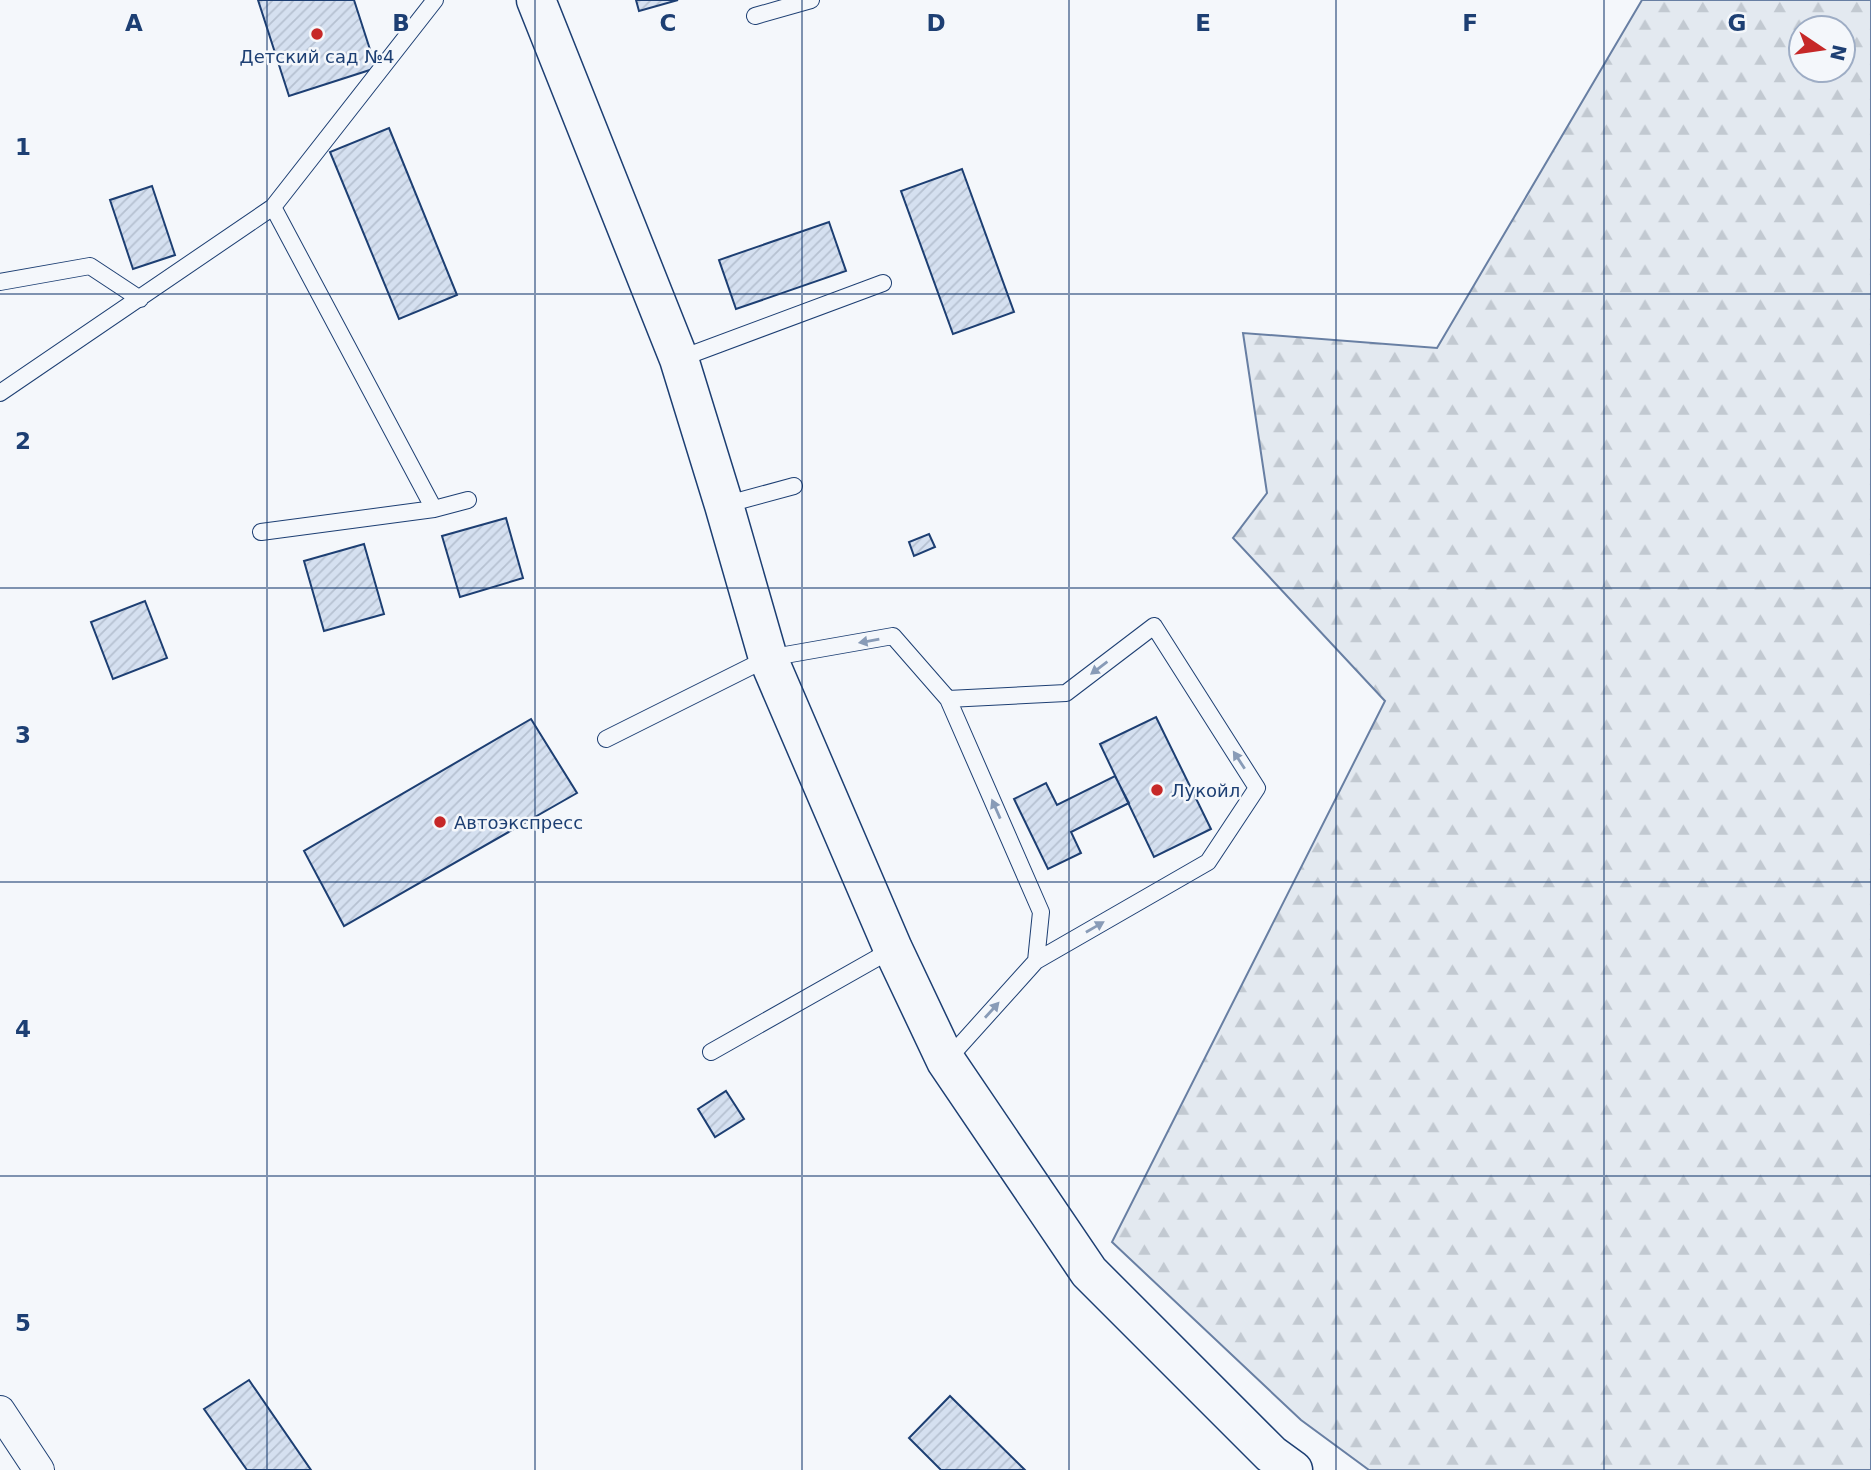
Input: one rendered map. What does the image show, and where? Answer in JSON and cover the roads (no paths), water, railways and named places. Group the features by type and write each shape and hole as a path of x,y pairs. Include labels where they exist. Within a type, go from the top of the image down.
{"street":[{"path":"536,0 679,359 768,658 893,949 946,1061 1089,1272 1271,1454 1293,1470"},
{"path":"0,1411 39,1470"}],"lane":[{"path":"0,393 273,207 435,0"},
{"path":"755,16 811,0"},
{"path":"273,207 435,509"},
{"path":"0,282 90,267 140,299"},
{"path":"679,359 883,283"},
{"path":"724,505 794,486"},
{"path":"261,532 435,509 468,500"},
{"path":"946,1061 1036,961 1208,862 1257,788 1153,626 1066,693 948,699"},
{"path":"606,739 768,658 893,636 948,699 1041,912 1036,961"},
{"path":"710,1052 893,949"}],"place":[{"name":"Детский сад №4","path":"317,34"},
{"name":"Лукойл","path":"1157,790"},
{"name":"Автоэкспресс","path":"440,822"}]}
